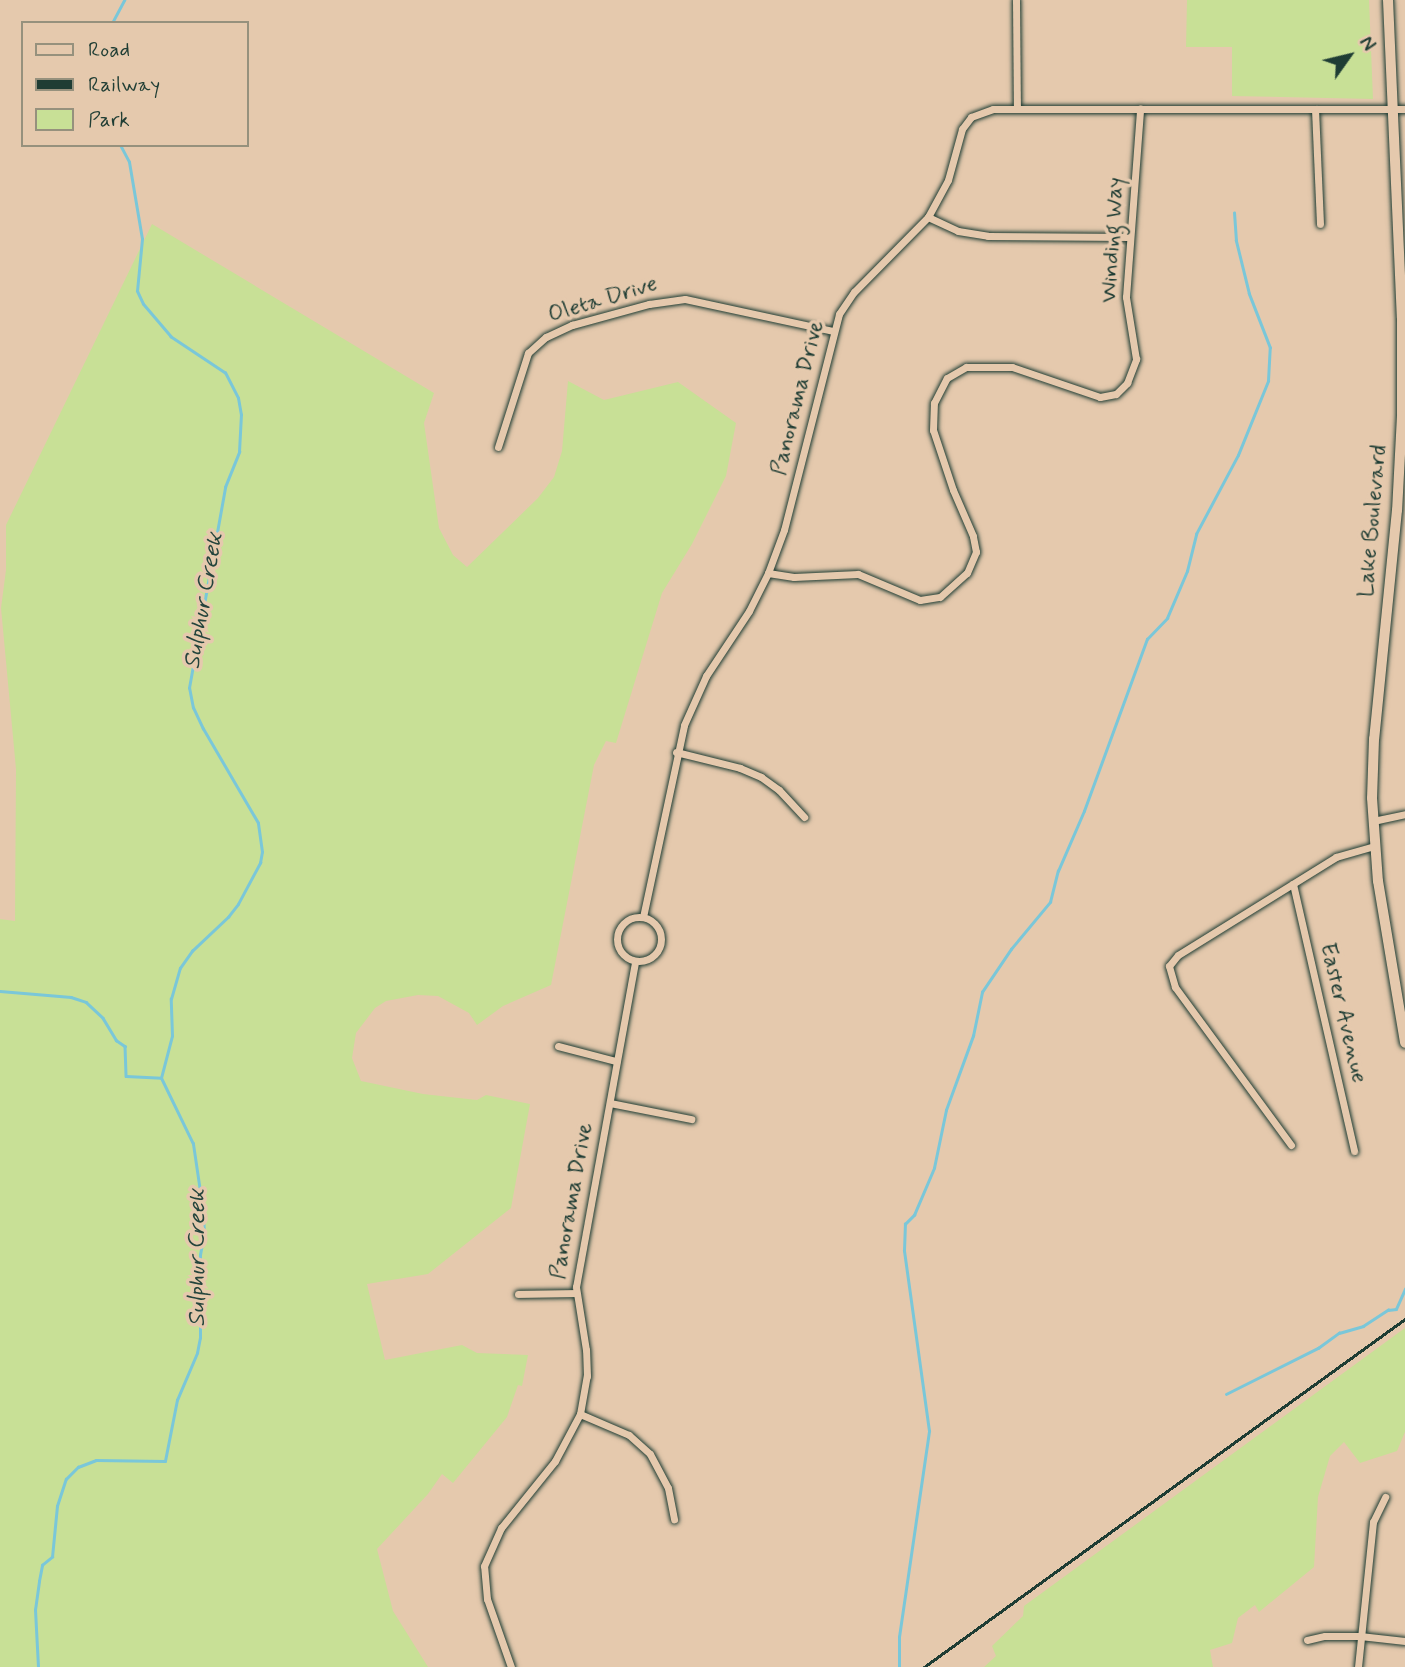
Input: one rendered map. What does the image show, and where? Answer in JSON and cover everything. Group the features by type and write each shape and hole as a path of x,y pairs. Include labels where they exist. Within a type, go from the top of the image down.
{"main road":[{"name":"Lake Boulevard","path":"1388,0 1402,318 1402,416 1399,490 1374,739 1373,821 1392,977 1405,1043"}],"street":[{"path":"1016,0 1017,109"},
{"name":"Winding Way","path":"768,573 794,577 858,574 878,580 915,598 927,600 944,594 963,578 974,563 976,552 973,536 953,490 933,430 932,411 939,390 947,378 960,369 987,365 1029,371 1088,395 1103,397 1119,392 1131,377 1136,359 1126,296 1140,108"},
{"name":"Panorama Drive","path":"643,917 676,752 694,697 754,603 768,573 784,530 811,432 833,331 845,303 928,217 951,174 966,121 985,110 1017,109 1405,110"},
{"path":"1315,109 1320,224"},
{"path":"928,217 958,230 988,236 1130,237"},
{"name":"Oleta Drive","path":"498,447 528,354 546,337 572,325 649,304 685,299 833,331"},
{"path":"676,752 740,768 761,777 779,790 804,817"},
{"path":"1373,821 1405,814"},
{"path":"1291,1145 1175,987 1169,966 1178,955 1335,857 1374,846"},
{"name":"Easter Avenue","path":"1293,884 1354,1151"},
{"path":"643,917 654,924 661,942 650,958 635,961 619,949 617,935 625,923 643,917"},
{"name":"Panorama Drive","path":"511,1667 484,1584 487,1554 502,1528 560,1452 580,1414 587,1376 586,1350 575,1293 635,961"},
{"path":"558,1046 617,1061"},
{"path":"610,1103 691,1119"},
{"path":"517,1294 575,1293"},
{"path":"580,1414 629,1435 650,1454 668,1488 674,1519"},
{"path":"1358,1667 1373,1522 1385,1496"},
{"path":"1307,1640 1325,1636 1360,1636 1405,1641"}],"green space":[{"path":"1187,0 1369,0 1373,99 1232,96 1232,47 1186,47"},
{"path":"152,224 434,393 424,423 439,528 453,555 467,567 538,498 554,477 562,451 568,381 604,400 678,382 736,423 726,476 692,544 662,593 616,743 606,741 594,765 551,985 503,1006 477,1025 469,1013 438,996 418,995 386,1001 375,1008 356,1033 352,1058 361,1081 423,1094 477,1100 486,1095 530,1104 511,1208 428,1274 367,1284 385,1360 462,1345 477,1353 528,1355 522,1386 518,1385 507,1417 453,1483 442,1474 428,1494 377,1549 393,1611 428,1667 0,1667 0,919 15,921 16,769 1,608 6,570 6,525"},
{"path":"1405,1328 1405,1432 1397,1451 1360,1463 1344,1442 1330,1456 1318,1497 1314,1567 1259,1612 1255,1605 1238,1618 1232,1643 1210,1650 1213,1667 984,1667 996,1656 992,1646 1023,1616 1024,1606"}],"waterway":[{"name":"Sulphur Creek","path":"113,21 124,0"},
{"name":"Sulphur Creek","path":"38,1667 35,1610 39,1581 42,1565 52,1557 57,1506 66,1479 78,1467 96,1460 165,1461 177,1400 197,1353 200,1338 200,1255 204,1232 193,1144 161,1078 172,1036 171,999 180,968 192,951 238,904 260,863 262,852 258,823 203,729 193,708 189,688 225,487 239,452 241,415 238,398 225,373 171,337 143,304 137,291 142,239 129,162 121,147"},
{"path":"899,1667 899,1637 929,1431 904,1251 905,1224 914,1215 934,1168 946,1110 973,1036 982,992 1011,949 1050,902 1058,871 1084,811 1147,639 1167,618 1187,571 1196,534 1238,455 1268,381 1270,348 1249,294 1236,241 1234,213"},
{"path":"0,991 71,997 86,1002 103,1018 116,1040 125,1046 126,1076 161,1078"},
{"path":"1226,1394 1318,1348 1339,1333 1363,1326 1388,1310 1396,1309 1405,1289"}],"railway":[{"path":"924,1667 1405,1319"}]}
